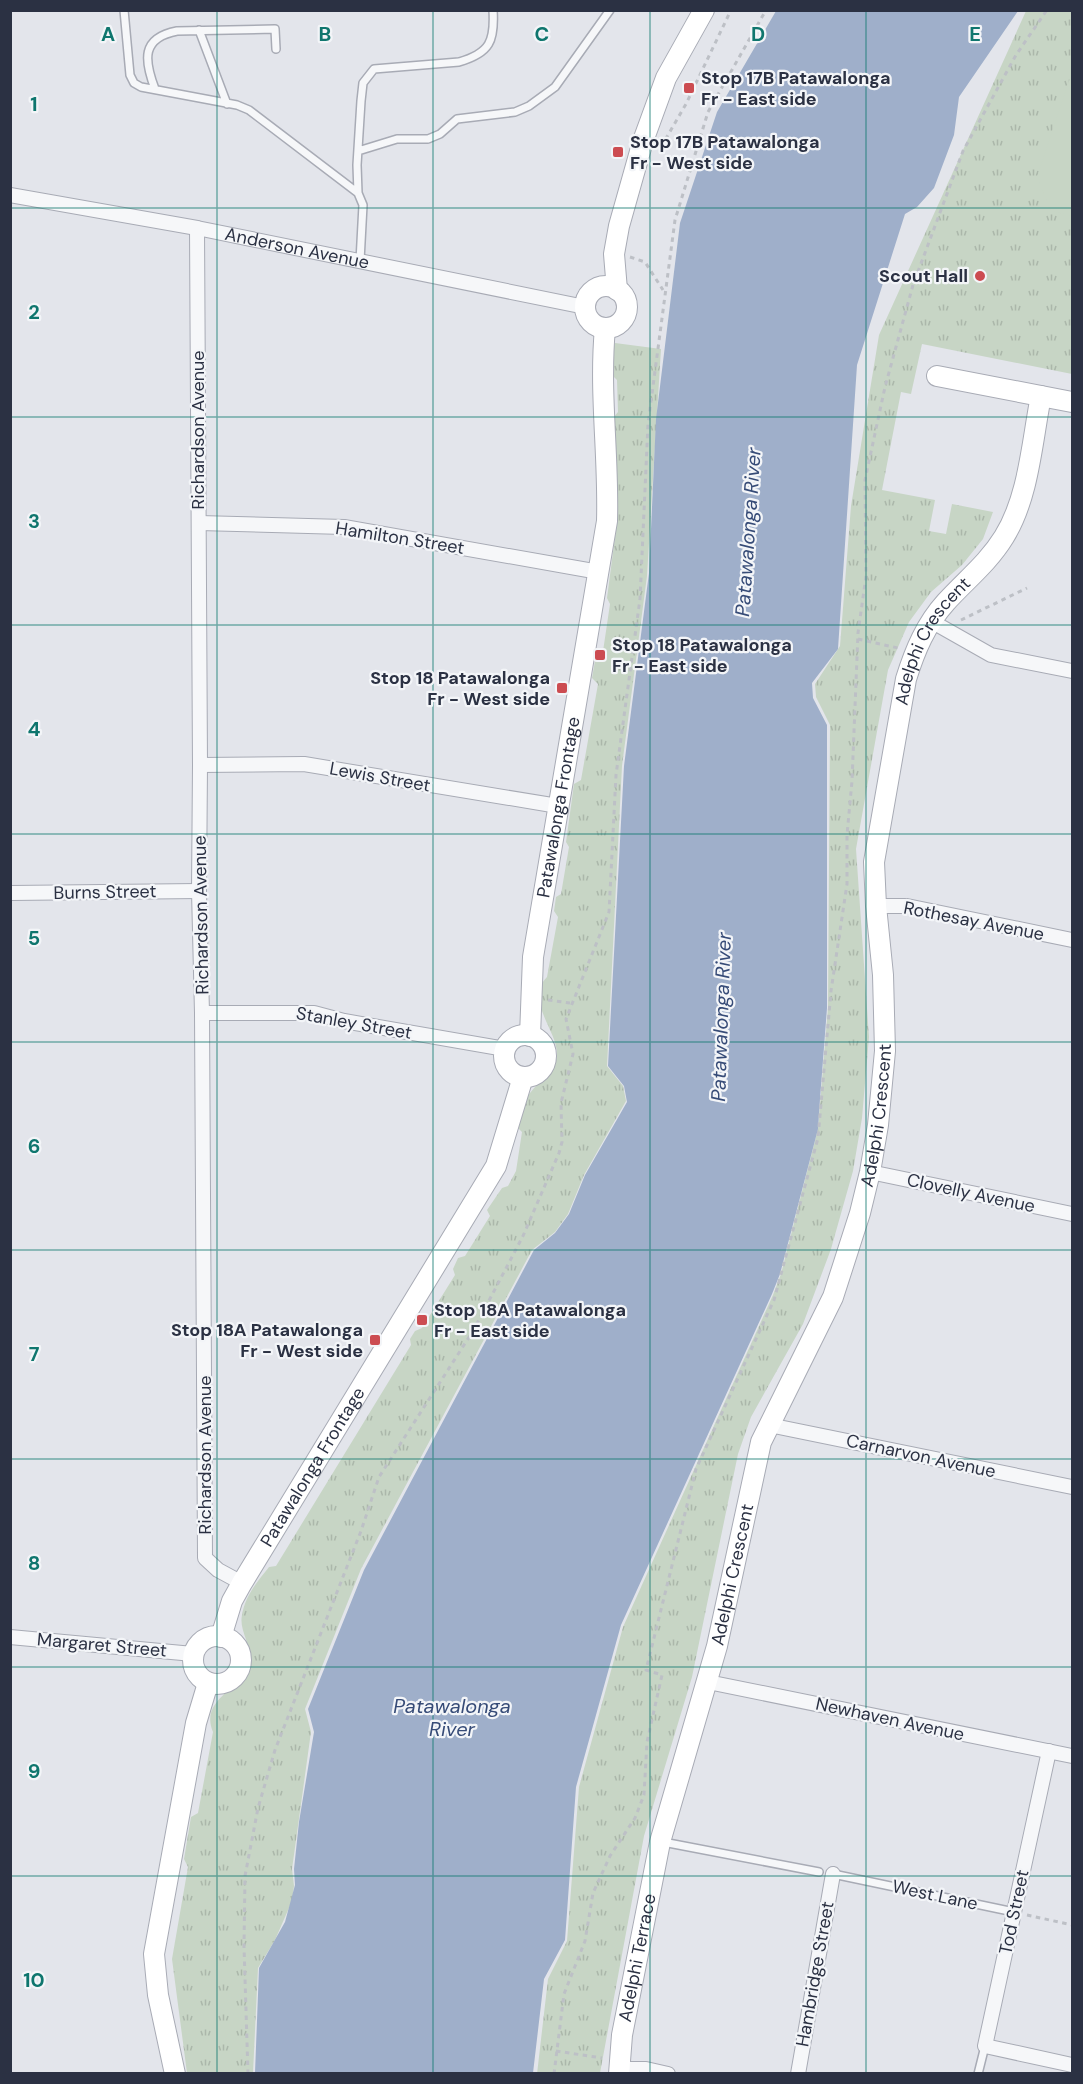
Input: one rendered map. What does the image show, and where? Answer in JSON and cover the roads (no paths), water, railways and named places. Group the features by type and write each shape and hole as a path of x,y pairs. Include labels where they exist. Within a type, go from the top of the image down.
{"street":[{"path":"617,290 609,287 597,288 587,298 585,307 592,323 605,328 620,323 624,317 626,302 617,290 614,254 619,226 643,141 666,78 704,10"},
{"name":"Anderson Avenue","path":"10,195 197,228 585,307"},
{"name":"Richardson Avenue","path":"197,228 201,765 199,891 202,1013 205,1558 218,1570 242,1583"},
{"name":"Patawalonga Frontage","path":"530,1036 534,957 607,521 608,489 601,392 605,328"},
{"path":"937,376 1072,402"},
{"name":"Adelphi Crescent","path":"660,1842 708,1682 761,1442 833,1297 860,1213 870,1172 878,1125 885,1051 884,975 876,906 876,841 904,690 913,655 931,621 993,554 1006,534 1023,488 1041,396"},
{"name":"Hamilton Street","path":"199,522 344,527 599,572"},
{"path":"931,621 991,655 1072,672"},
{"name":"Lewis Street","path":"201,765 304,764 558,806"},
{"name":"Burns Street","path":"10,893 199,891"},
{"name":"Rothesay Avenue","path":"876,906 907,906 1072,940"},
{"name":"Stanley Street","path":"202,1013 314,1013 344,1021 505,1049"},
{"path":"518,1036 530,1036 544,1047 545,1060 540,1071 523,1077 507,1067 505,1049 518,1036"},
{"name":"Patawalonga Frontage","path":"221,1637 232,1601 242,1583 496,1166 523,1077"},
{"name":"Clovelly Avenue","path":"870,1172 1072,1214"},
{"name":"Carnarvon Avenue","path":"769,1425 1072,1487"},
{"name":"Margaret Street","path":"10,1637 193,1654"},
{"path":"221,1637 235,1644 241,1659 240,1667 237,1674 224,1684 208,1683 197,1675 193,1654 207,1638 221,1637"},
{"name":"Newhaven Avenue","path":"708,1682 1072,1756"},
{"path":"175,2073 158,1995 154,1954 196,1723 208,1683"},
{"name":"Tod Street","path":"985,2046 1050,1751"},
{"name":"Adelphi Terrace","path":"619,2068 622,2035 660,1842"},
{"name":"Hambridge Street","path":"798,2073 826,1873"},
{"path":"985,2046 1072,2065"},
{"path":"619,2068 668,2073"}],"lane":[{"path":"124,10 130,75 134,83 227,104 260,116 358,193"},
{"path":"360,261 363,205 358,193 358,151 363,82 374,69 459,62 481,53 494,35 493,10"},
{"path":"358,151 397,139 428,139 440,134 456,119 515,112 529,106 555,87 610,10"},
{"path":"154,89 147,60 154,39 177,31 275,29 276,49"},
{"path":"199,30 227,104"},
{"name":"West Lane","path":"660,1842 1014,1912"},
{"name":"Tod Street","path":"978,2073 985,2046"}],"water":[{"name":"Patawalonga River","path":"776,11 1018,11 959,97 954,135 934,188 917,207 905,214 857,365 838,649 812,683 813,698 827,725 827,1008 818,1129 780,1274 621,1625 576,1787 565,1940 544,1979 533,2073 255,2073 259,1968 285,1922 295,1885 294,1869 299,1822 314,1732 308,1709 364,1570 534,1250 555,1233 569,1214 585,1175 627,1102 624,1086 608,1066 624,766 649,573 656,419 680,223 717,112"}],"place":[{"name":"Stop 17B Patawalonga Fr - East side","path":"689,88"},
{"name":"Stop 17B Patawalonga Fr - West side","path":"618,152"},
{"name":"Scout Hall","path":"980,276"},
{"name":"Stop 18 Patawalonga Fr - East side","path":"600,655"},
{"name":"Stop 18 Patawalonga Fr - West side","path":"562,688"},
{"name":"Stop 18A Patawalonga Fr - East side","path":"422,1320"},
{"name":"Stop 18A Patawalonga Fr - West side","path":"375,1340"}]}
